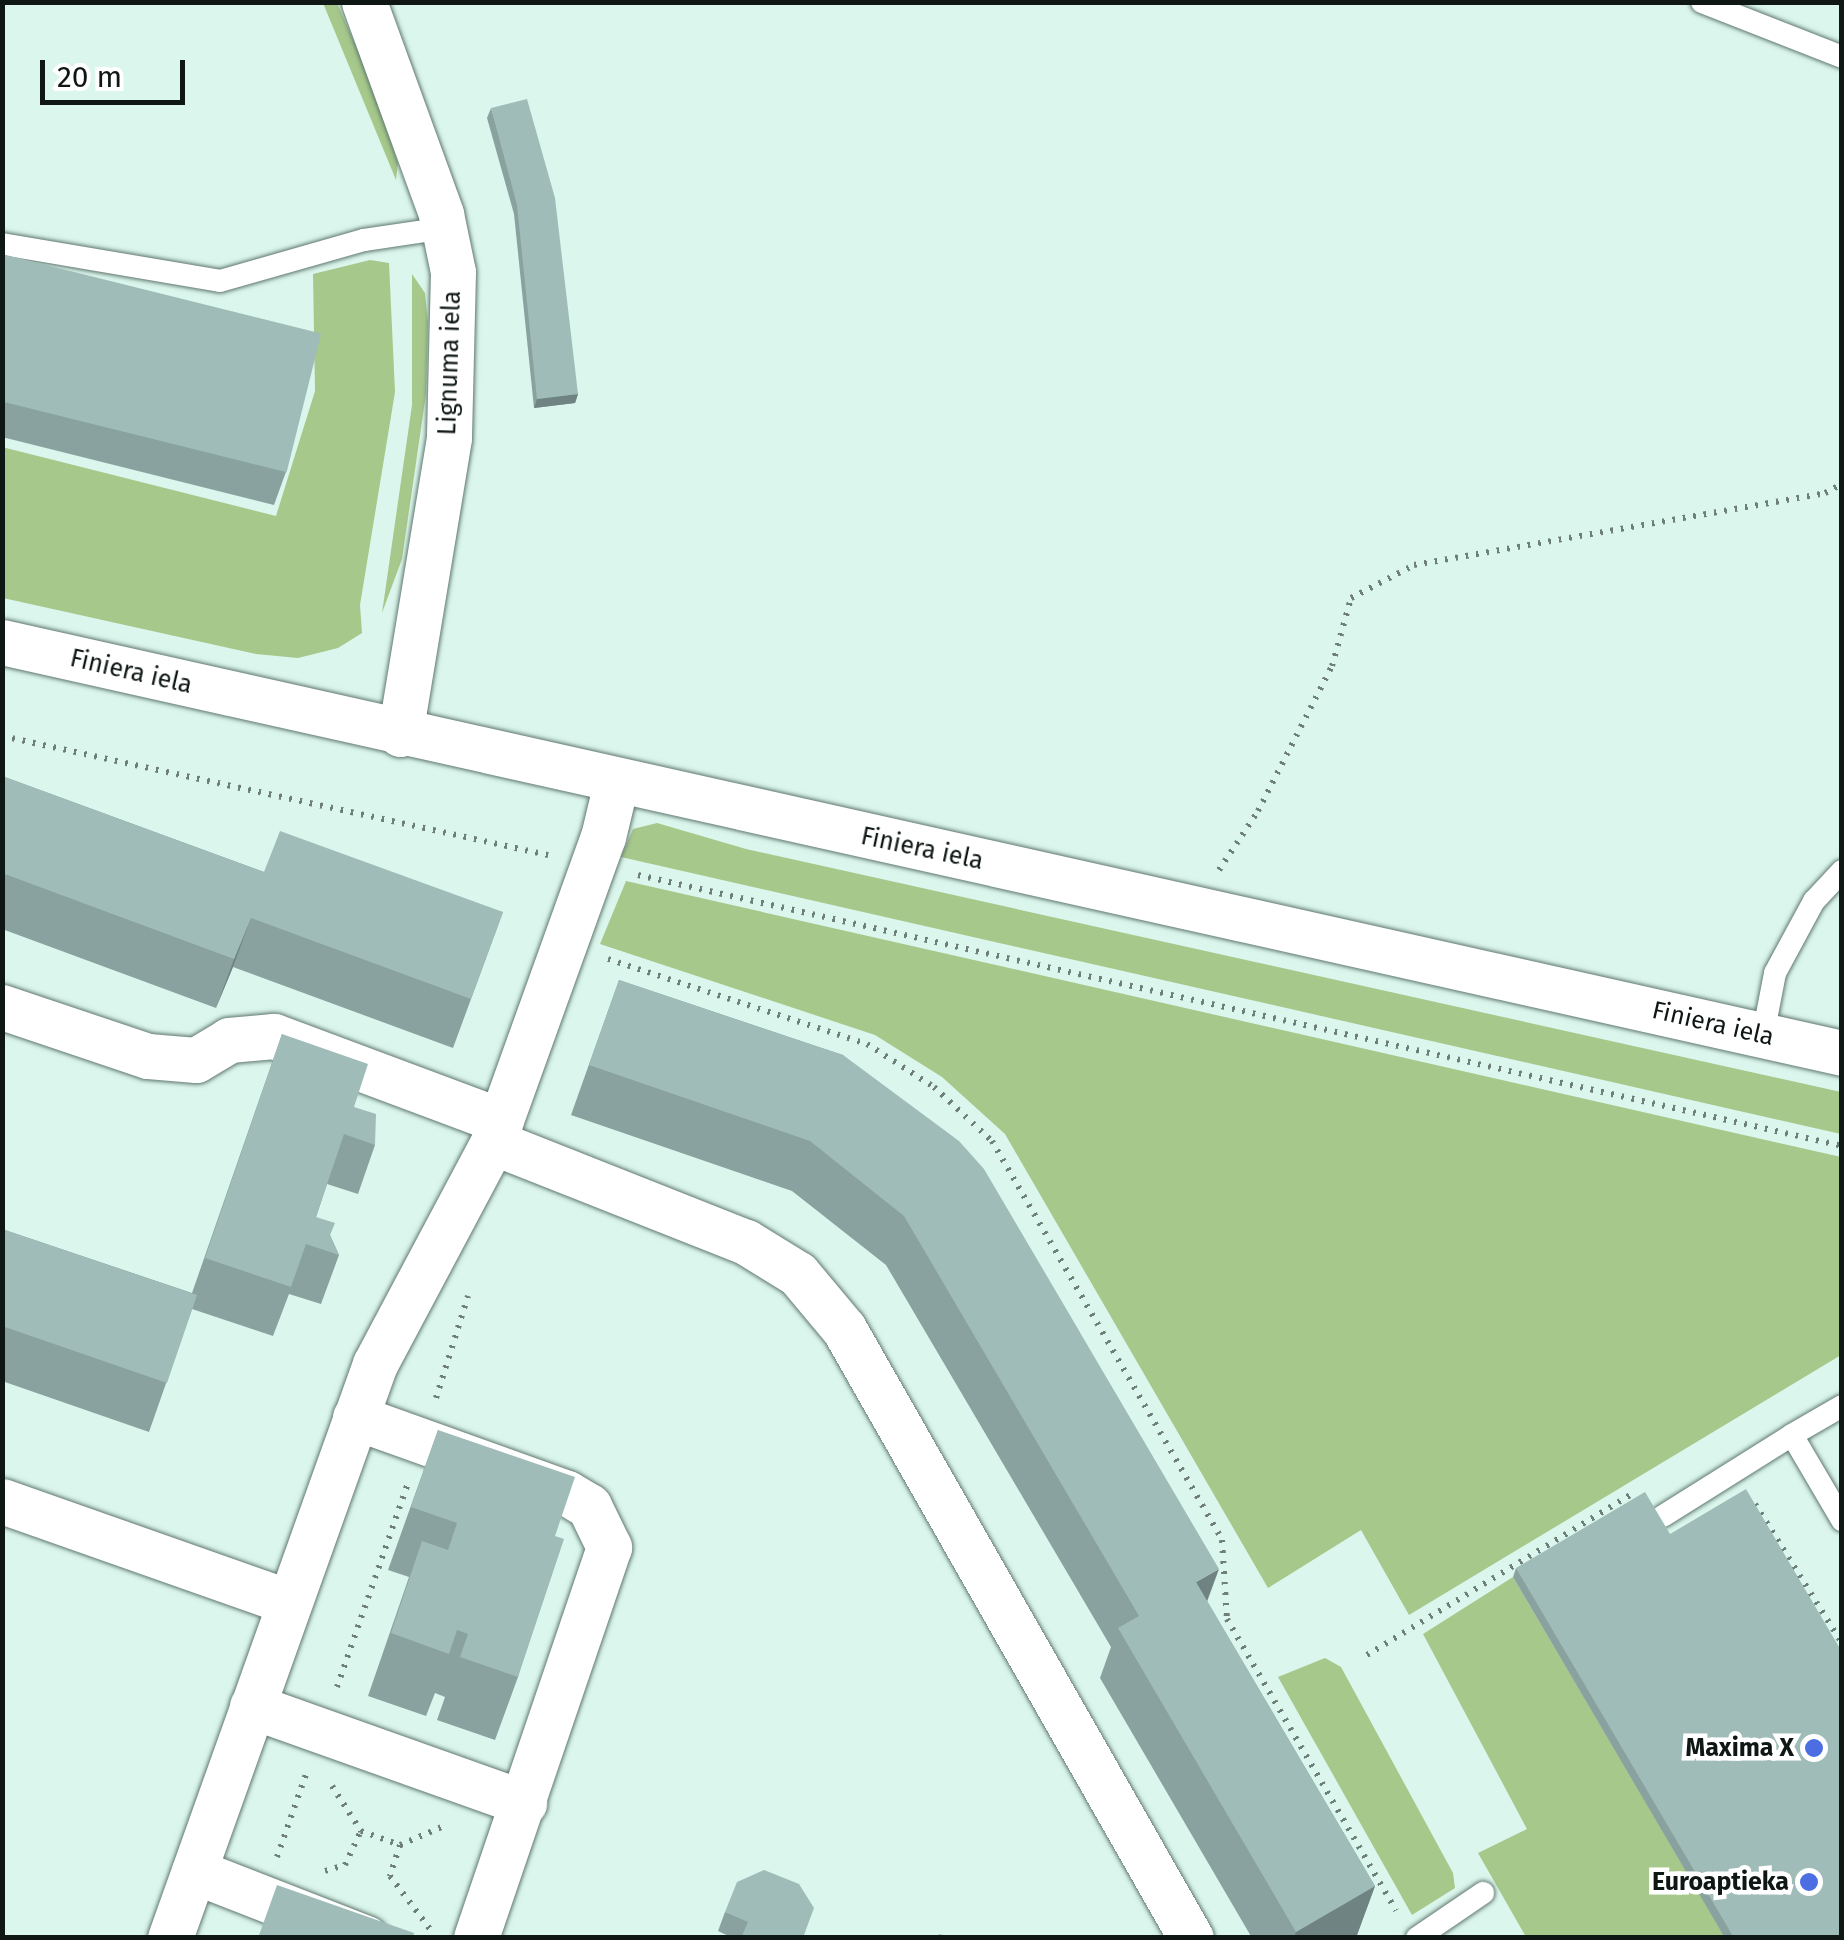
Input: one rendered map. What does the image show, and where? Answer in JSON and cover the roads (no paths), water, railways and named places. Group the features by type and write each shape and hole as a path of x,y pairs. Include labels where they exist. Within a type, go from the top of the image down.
{"street":[{"name":"Lignuma iela","path":"364,2 444,228 453,272 449,438 400,734"},
{"name":"Finiera iela","path":"2,642 616,783 1842,1052"},
{"path":"170,1938 375,1364 497,1131 593,865 616,783"},
{"path":"2,1007 148,1056 196,1060 229,1040 274,1036 746,1242 798,1274 844,1329 1191,1938"},
{"path":"355,1417 567,1494 589,1506 602,1524 606,1564 476,1938"},
{"path":"2,1502 289,1602"},
{"path":"252,1706 524,1803"},
{"path":"194,1871 366,1938"}],"lane":[{"path":"1702,2 1842,57"},
{"path":"2,244 220,281 364,240 444,228"},
{"path":"1762,1035 1775,972 1814,901 1842,871"},
{"path":"1663,1516 1842,1406"},
{"path":"1792,1435 1842,1520"},
{"path":"1411,1932 1483,1892"}],"place":[{"name":"Maxima X","path":"1814,1748"},
{"name":"Euroaptieka","path":"1809,1882"}]}
